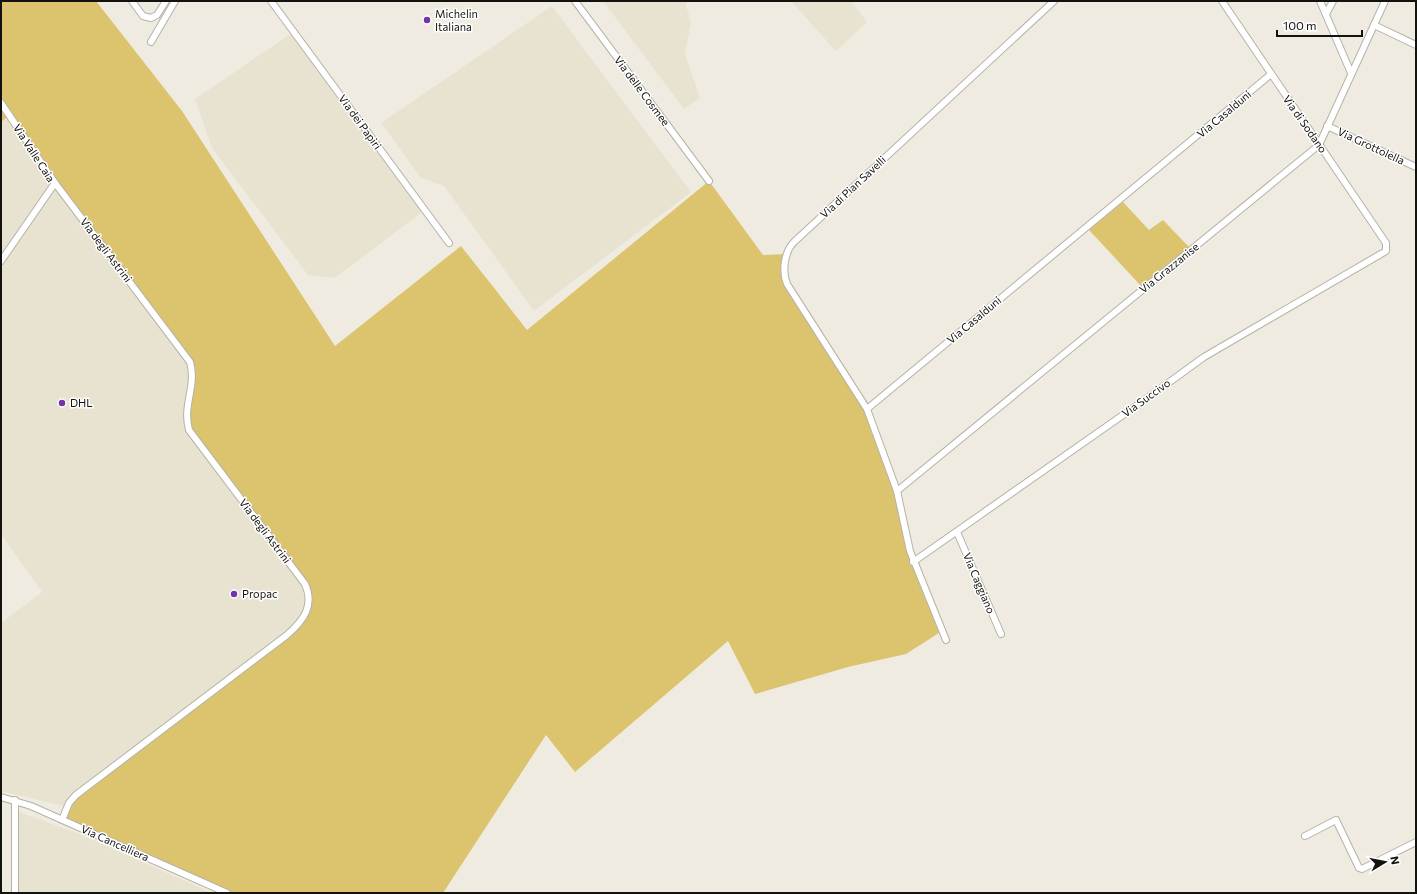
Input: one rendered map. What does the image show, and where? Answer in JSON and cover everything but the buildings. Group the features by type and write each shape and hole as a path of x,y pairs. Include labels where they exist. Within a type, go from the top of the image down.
{"street":[{"path":"132,1 143,16 150,18 156,15 166,1"},
{"path":"151,42 175,1"},
{"name":"Via dei Papiri","path":"271,1 449,243"},
{"name":"Via delle Cosmee","path":"576,1 710,181"},
{"name":"Via di Pian Savelli","path":"867,408 786,284 785,275 788,250 794,242 1054,1"},
{"name":"Via di Sodano","path":"1222,1 1270,75 1386,242 1387,248"},
{"path":"1320,1 1352,73"},
{"path":"1326,14 1333,1"},
{"name":"Via Grazzanise","path":"897,491 1319,145 1385,1"},
{"path":"1374,25 1416,45"},
{"name":"Via Casalduni","path":"867,408 1270,75"},
{"name":"Via Valle Caia","path":"1,103 55,183 1,261"},
{"name":"Via Grottolella","path":"1327,126 1416,167"},
{"name":"Via degli Astrini","path":"55,183 190,362 193,378 186,413 188,430 304,584 309,600 304,616 287,636 76,795 69,804 62,820"},
{"name":"Via Succivo","path":"913,562 1192,364 1384,253 1387,248"},
{"path":"867,408 897,491 905,534 913,562 946,640"},
{"name":"Via Caggiano","path":"957,532 1001,634"},
{"name":"Via Cancelliera","path":"1,796 15,800 62,820 227,893"},
{"path":"15,800 15,893"},
{"path":"1305,836 1336,820 1358,868 1362,869 1416,842"}],"shaded area":[{"path":"1,1 96,1 182,111 335,346 461,246 527,330 709,181 763,255 786,254 785,278 867,409 897,491 906,540 942,631 906,654 848,667 755,694 728,641 575,772 546,735 443,893 227,893 62,820 69,803 296,627 308,609 305,584 189,430 190,362 70,201 10,115 1,122"},
{"path":"603,1 685,1 691,23 685,54 700,98 684,109"},
{"path":"791,1 851,1 867,22 836,51"},
{"path":"552,6 691,192 534,311 444,186 421,178 381,123"},
{"path":"292,33 422,212 335,278 308,275 212,148 195,99"},
{"path":"11,115 190,362 305,584 308,609 296,627 67,807 1,791 1,623 42,592 1,534 1,122"},
{"path":"1123,202 1149,230 1163,220 1189,247 1142,287 1089,230"},
{"path":"17,811 82,835 212,893 18,893"}],"place":[{"name":"Michelin Italiana","path":"427,20"},
{"name":"DHL","path":"62,403"},
{"name":"Propac","path":"234,594"}]}
